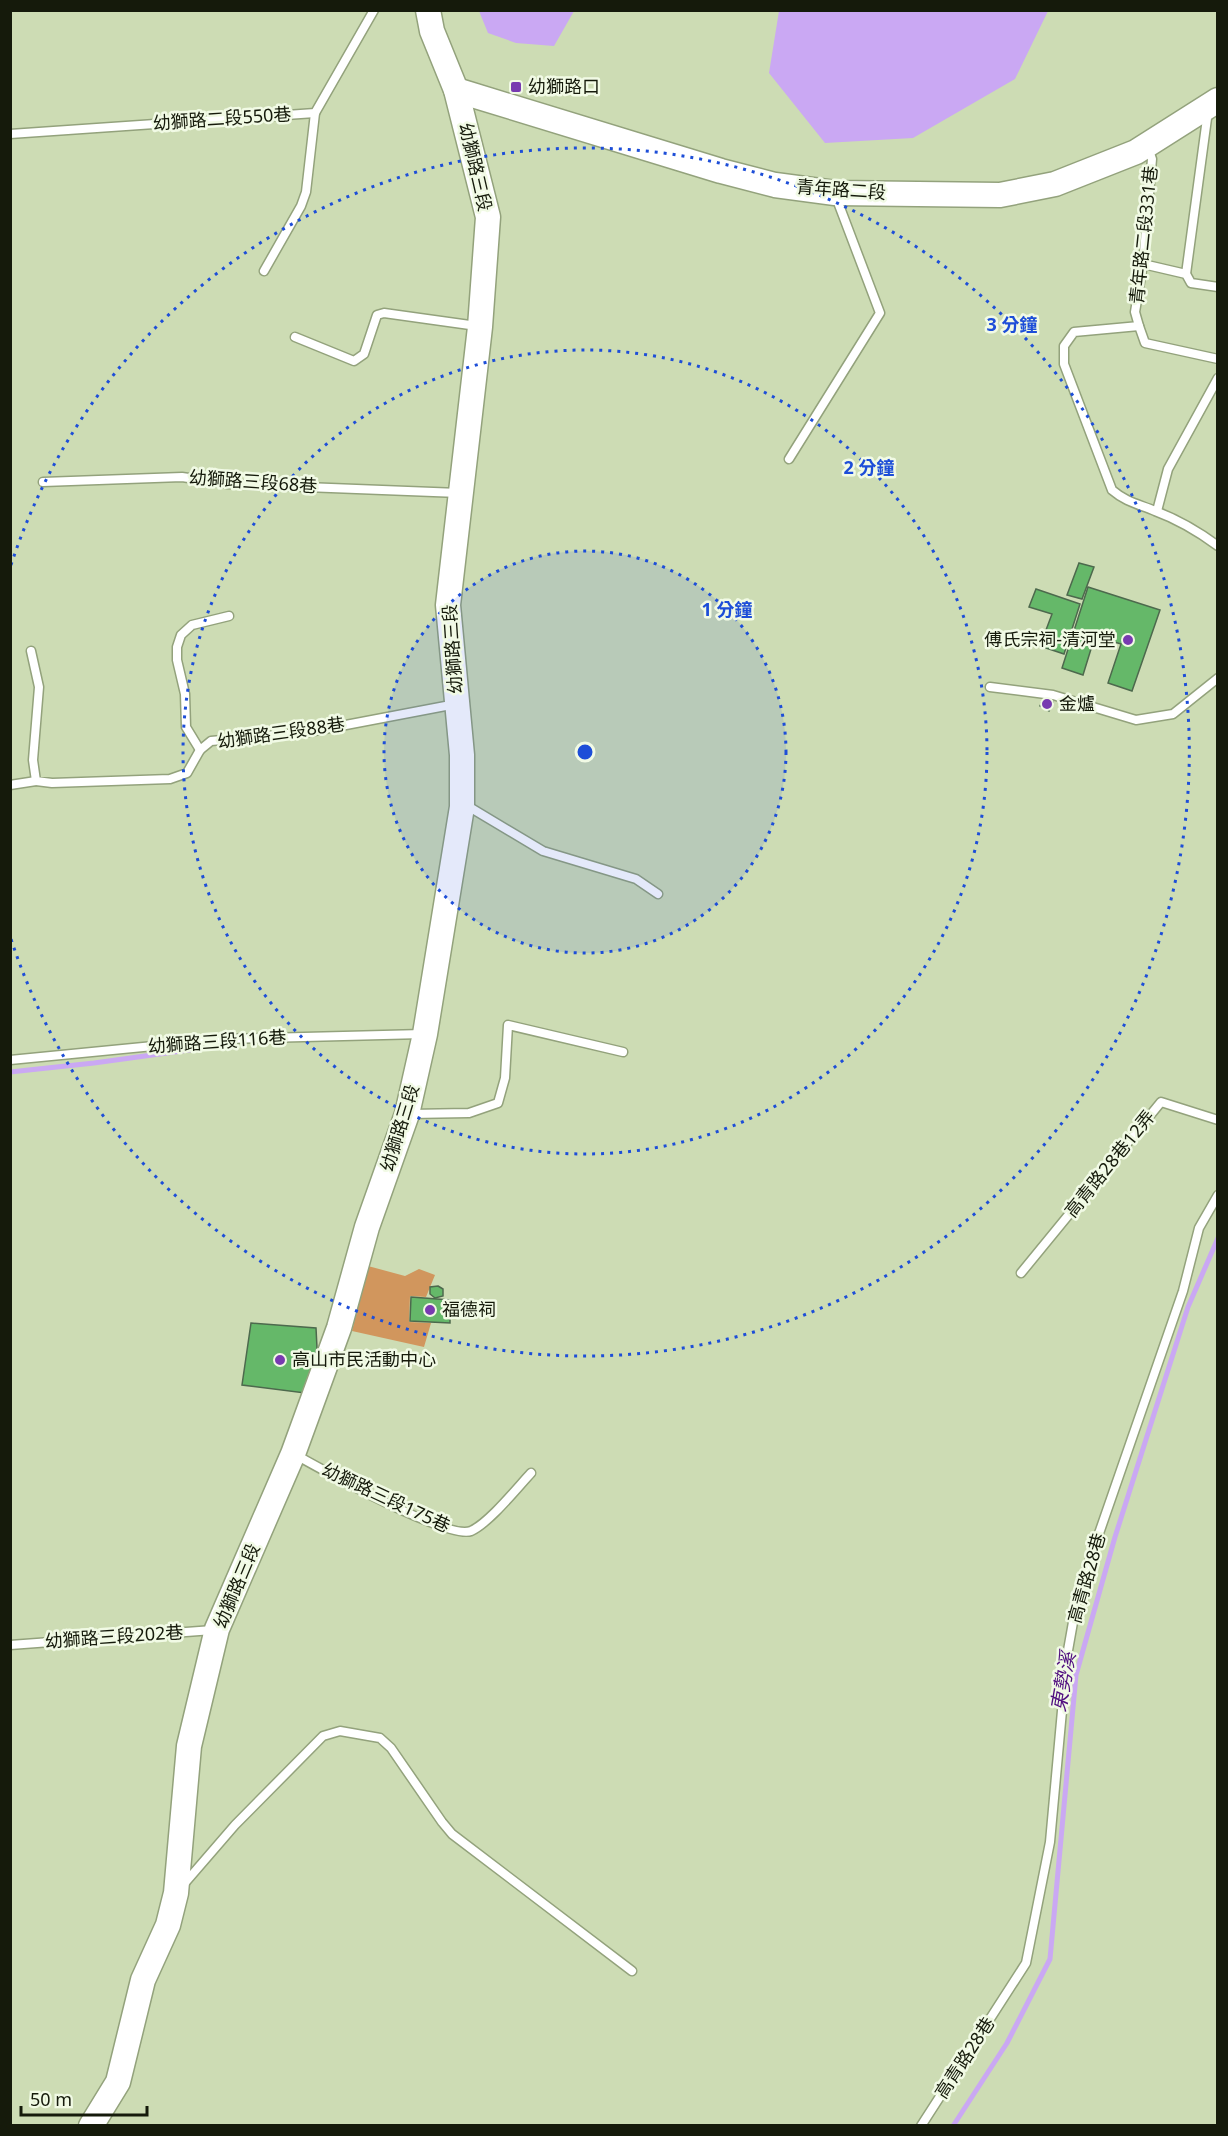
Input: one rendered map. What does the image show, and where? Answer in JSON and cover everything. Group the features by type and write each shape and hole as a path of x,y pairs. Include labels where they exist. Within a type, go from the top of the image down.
{"street":[{"name":"幼獅路三段","path":"91,2126 118,2082 142,1980 168,1925 176,1893 189,1746 217,1629 293,1454 339,1328 368,1227 407,1114 425,1034 462,807 462,755 448,605 480,327 488,218 456,90 432,31 428,10"},
{"name":"青年路二段","path":"456,90 721,171 775,185 835,193 1000,195 1055,184 1136,152 1213,104"}],"lane":[{"name":"幼獅路二段550巷","path":"10,134 315,112 374,10"},
{"path":"1213,104 1186,274 1191,283 1218,286"},
{"path":"264,271 301,206 306,192 315,112"},
{"name":"青年路二段331巷","path":"1146,145 1152,159 1143,264 1135,312 1139,326 1145,343 1218,359"},
{"path":"789,459 880,313 835,193"},
{"path":"1143,264 1186,274"},
{"path":"294,337 354,361 364,354 377,315 384,313 480,327"},
{"name":"青年路二段331巷","path":"1139,326 1074,332 1064,346 1064,364 1112,490 1123,499 1157,511 1218,546"},
{"path":"1157,511 1168,469 1218,378"},
{"name":"幼獅路三段68巷","path":"44,482 182,477 228,484 462,493"},
{"path":"200,750 186,727 185,694 177,660 177,647 182,635 192,625 229,616"},
{"path":"31,651 39,687 33,760 36,781"},
{"path":"990,687 1053,695 1136,720 1173,714 1218,678"},
{"name":"幼獅路三段88巷","path":"10,785 36,781 52,783 170,779 187,773 200,750 211,741 309,732 457,704"},
{"path":"462,807 471,808 543,851 636,879 658,894"},
{"path":"407,1114 469,1113 498,1103 505,1078 508,1025 623,1052"},
{"name":"幼獅路三段116巷","path":"10,1060 225,1039 425,1034"},
{"name":"高青路28巷12弄","path":"1022,1273 1161,1102 1218,1120"},
{"name":"高青路28巷","path":"921,2126 1026,1963 1050,1842 1067,1656 1078,1594 1183,1292 1199,1228 1218,1195"},
{"name":"幼獅路三段175巷","path":"293,1454 389,1504 457,1532 470,1531 495,1512 531,1473"},
{"name":"幼獅路三段202巷","path":"10,1645 217,1629"},
{"path":"176,1893 235,1825 323,1736 340,1731 380,1738 391,1748 452,1834 632,1971"}],"shaded area":[{"path":"779,10 1048,11 1015,79 913,138 825,143 769,73"},
{"path":"479,11 574,11 554,46 516,43 488,33"},
{"path":"368,1266 405,1276 419,1269 435,1275 426,1297 410,1296 409,1322 431,1323 424,1347 352,1331"}],"building":[{"path":"1079,563 1094,567 1082,599 1067,595"},
{"name":"傅氏宗祠-清河堂","path":"1088,587 1160,610 1132,691 1108,683 1121,644 1095,636 1083,675 1062,668"},
{"path":"1036,589 1080,604 1064,654 1040,646 1052,614 1029,607"},
{"name":"金爐","path":"1044,697 1053,702 1049,711 1040,706"},
{"path":"438,1286 443,1289 443,1296 435,1298 430,1294 430,1287"},
{"name":"福德祠","path":"411,1297 450,1300 450,1323 410,1321"},
{"name":"高山市民活動中心","path":"251,1323 316,1328 317,1348 305,1393 242,1385"}],"waterway":[{"path":"10,1072 225,1045"},
{"name":"東勢溪","path":"953,2126 1007,2043 1050,1959 1076,1675 1115,1537 1188,1307 1218,1238"}],"place":[{"name":"幼獅路口","path":"516,87"},
{"name":"傅氏宗祠-清河堂","path":"1128,640"},
{"name":"金爐","path":"1047,704"},
{"name":"福德祠","path":"430,1310"},
{"name":"高山市民活動中心","path":"280,1360"}]}
